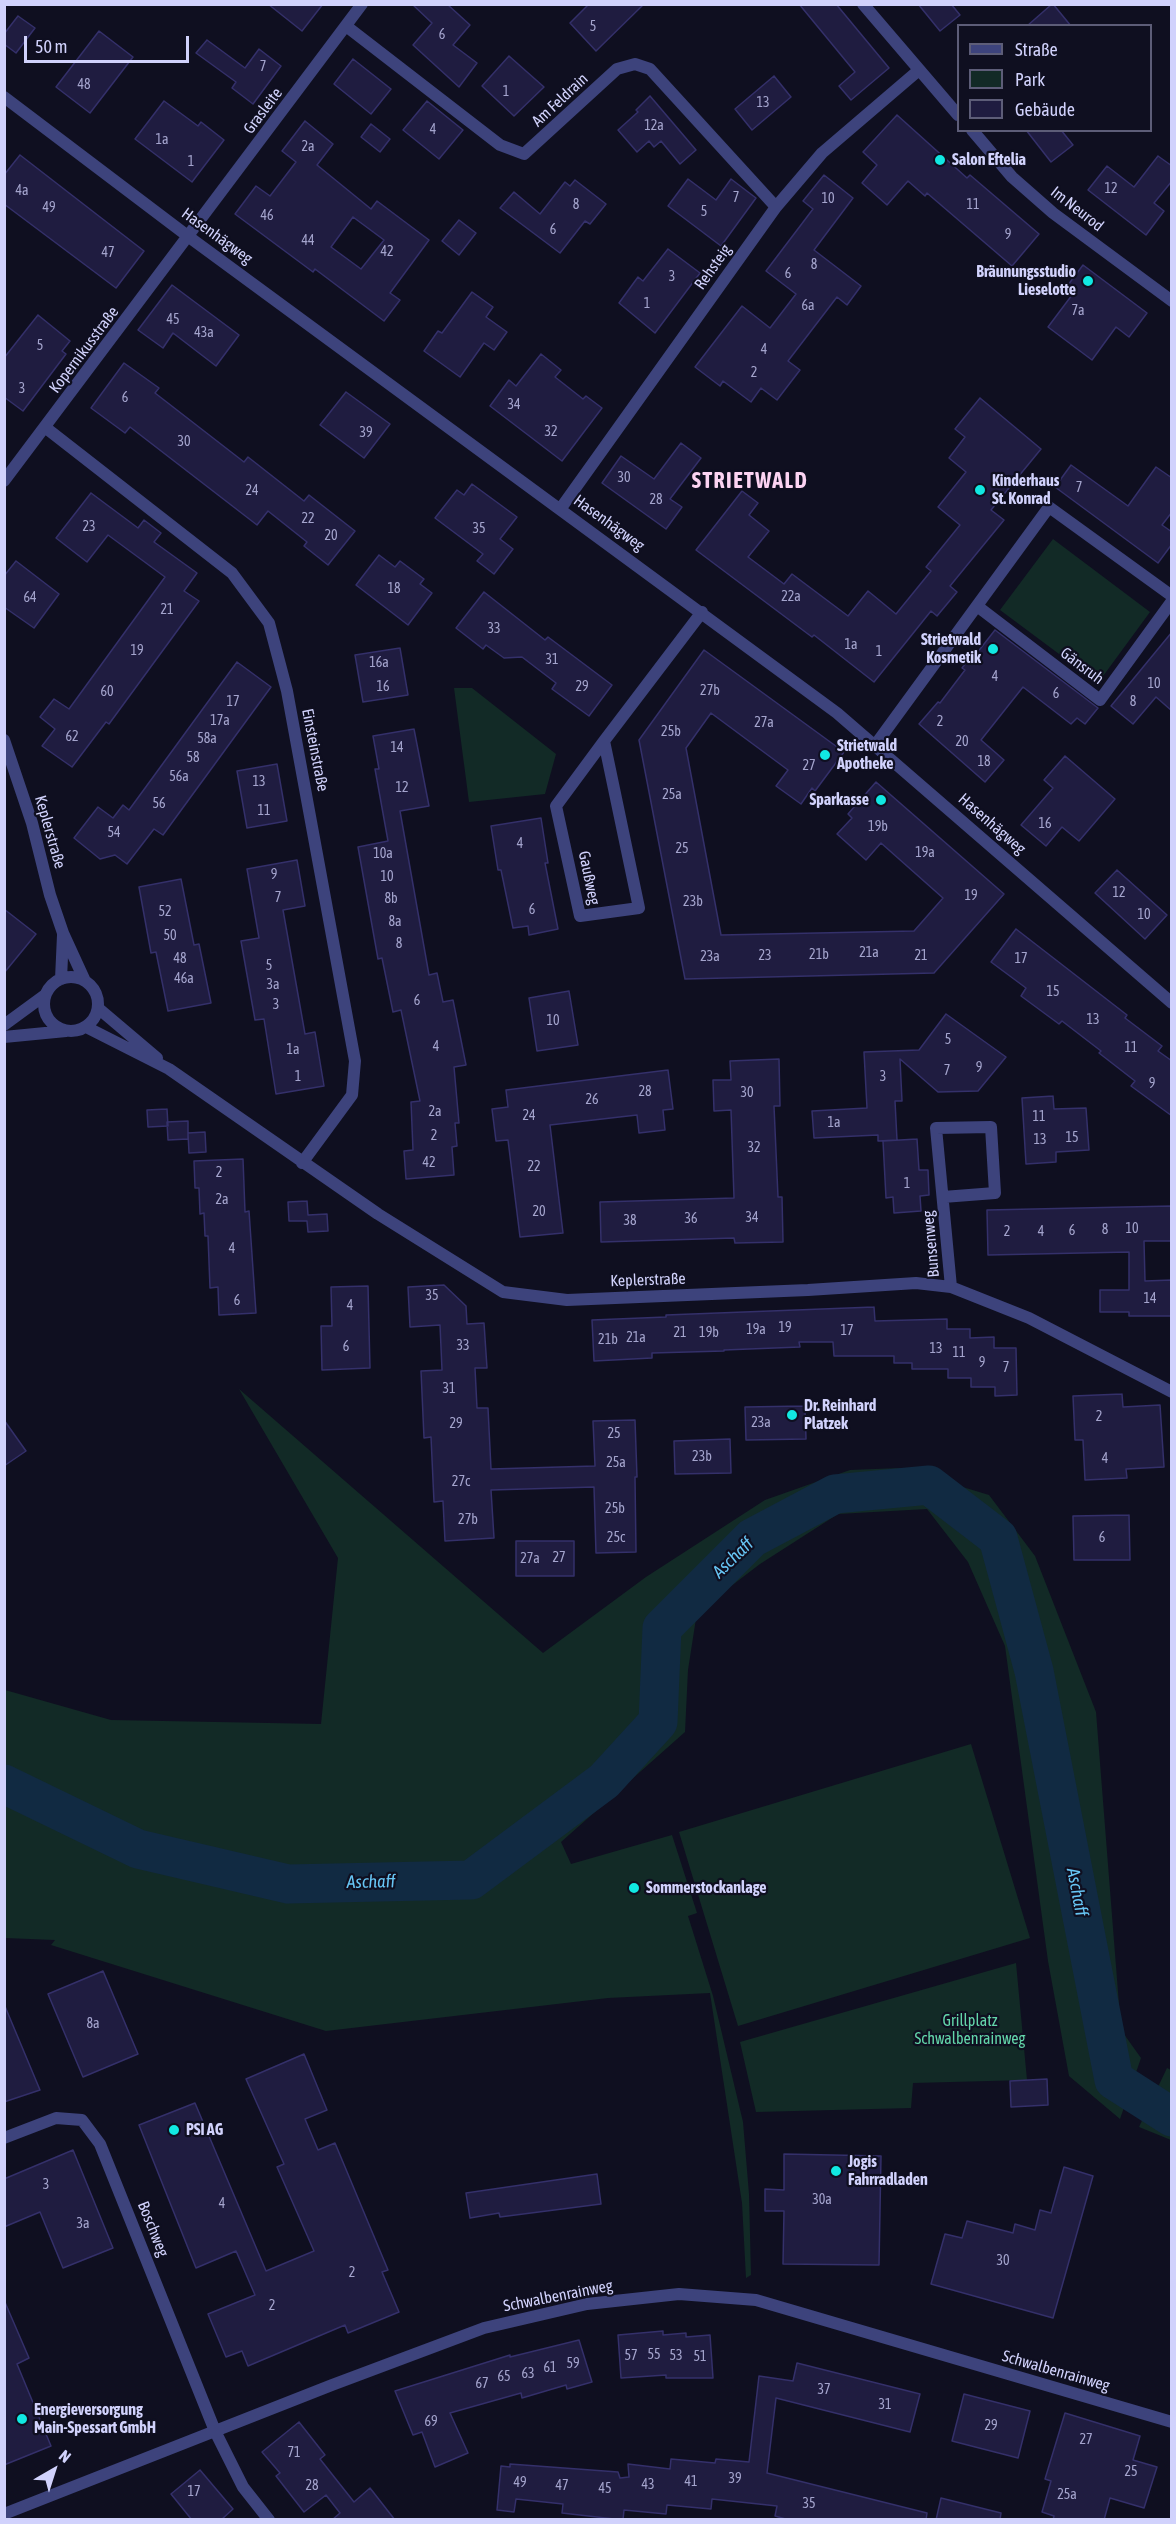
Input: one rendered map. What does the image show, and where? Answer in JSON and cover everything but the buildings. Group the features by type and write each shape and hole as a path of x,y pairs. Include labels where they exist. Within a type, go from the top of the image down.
{"street":[{"name":"Grasleite","path":"189,237 362,4"},
{"path":"863,4 957,114"},
{"name":"Am Feldrain","path":"346,26 500,146 524,154 617,69 635,64 650,69 776,207"},
{"name":"Rehsteig","path":"561,508 776,207 822,153 919,70"},
{"name":"Hasenhägweg","path":"4,97 189,237 561,508 837,713 876,744 1172,1003"},
{"name":"Im Neurod","path":"974,132 1012,177 1053,213 1172,302"},
{"name":"Kopernikusstraße","path":"4,481 189,237"},
{"name":"Einsteinstraße","path":"46,428 232,573 269,623 287,691 356,1061 352,1095 302,1162"},
{"path":"876,744 1049,507 1172,596"},
{"name":"Gänsruh","path":"977,606 1100,700 1172,601"},
{"name":"Gaußweg","path":"604,741 639,908 580,916 556,806 604,741 702,612"},
{"name":"Keplerstraße","path":"4,740 32,823 50,895 63,933 85,981 96,992 98,1008 169,1070 378,1214 503,1292 567,1300 916,1283 951,1287 1029,1318 1172,1392"},
{"name":"Keplerstraße","path":"61,979 63,933"},
{"path":"4,1025 45,995 49,988 61,979 78,977 85,981"},
{"path":"45,995 45,1011 48,1018 60,1029 68,1031"},
{"path":"4,1037 86,1027 96,1015 98,1008"},
{"name":"Keplerstraße","path":"86,1027 169,1070"},
{"name":"Bunsenweg","path":"943,1197 995,1193 991,1127 936,1128 951,1287"},
{"name":"Boschweg","path":"4,2138 56,2118 82,2120 100,2144 215,2431 243,2487 269,2520"},
{"name":"Schwalbenrainweg","path":"4,2514 484,2328 587,2304 679,2294 756,2300 1172,2422"}],"green space":[{"path":"1053,539 1150,612 1098,683 1000,610"},
{"path":"454,688 472,688 556,754 545,794 469,802"},
{"path":"239,1389 543,1653 646,1577 765,1500 850,1470 900,1468 989,1495 1035,1556 1096,1712 1121,2030 1141,2058 1120,2119 1069,2076 1048,1961 1005,1646 968,1562 927,1509 838,1514 760,1564 697,1612 688,1670 685,1732 561,1842 571,1864 672,1835 697,1913 688,1916 713,1996 743,2122 749,2194 751,2275 746,2278 742,2203 710,1993 608,1998 326,2031 51,1945 55,1940 5,1938 5,1690 111,1720 321,1724 338,1558"},
{"path":"971,1744 1030,1938 738,2026 679,1832"},
{"name":"Grillplatz Schwalbenrainweg","path":"1016,1963 1027,2080 913,2083 911,2108 756,2112 740,2042"},
{"path":"1167,2068 1171,2070 1171,2140 1139,2127"}],"waterway":[{"name":"Aschaff","path":"4,1784 138,1849 288,1884 471,1880 604,1781 658,1722 662,1628 752,1538 835,1494 929,1485 998,1538 1034,1671 1114,2080 1172,2117"}],"place":[{"name":"Salon Eftelia","path":"940,160"},
{"name":"Bräunungsstudio Lieselotte","path":"1088,281"},
{"name":"Kinderhaus St. Konrad","path":"980,490"},
{"name":"Strietwald Kosmetik","path":"993,649"},
{"name":"Strietwald Apotheke","path":"825,755"},
{"name":"Sparkasse","path":"881,800"},
{"name":"Dr. Reinhard Platzek","path":"792,1415"},
{"name":"Sommerstockanlage","path":"634,1888"},
{"name":"PSI AG","path":"174,2130"},
{"name":"Jogis Fahrradladen","path":"836,2171"},
{"name":"Energieversorgung Main-Spessart GmbH","path":"22,2419"}],"district":[{"name":"STRIETWALD","path":"750,481"}]}
